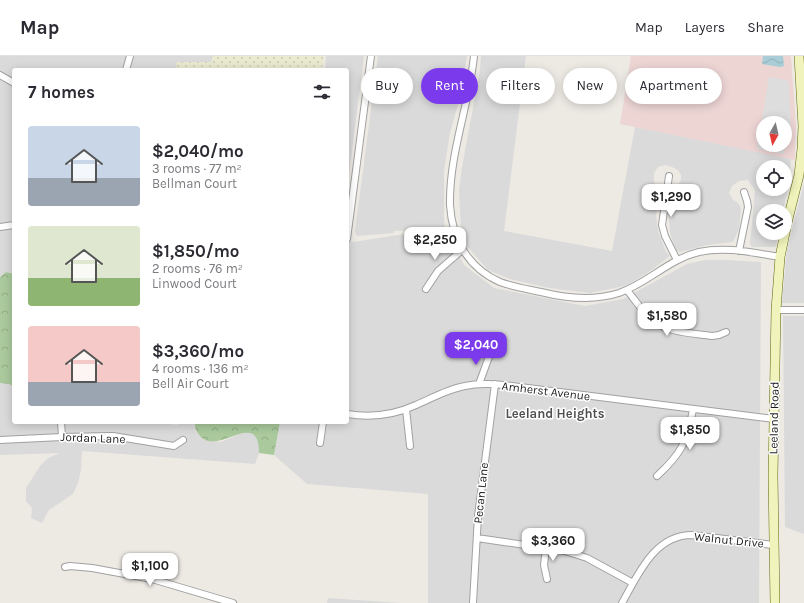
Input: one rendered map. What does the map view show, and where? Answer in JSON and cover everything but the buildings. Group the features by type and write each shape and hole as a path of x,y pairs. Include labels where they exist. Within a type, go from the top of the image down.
{"main road":[{"name":"Leeland Road","path":"775,603 773,545 776,310 780,257 787,223 802,175 803,126 798,56"}],"street":[{"path":"127,68 130,56"},
{"path":"349,224 371,56"},
{"path":"474,56 469,92 454,154 450,204 453,227 462,250 472,262 485,273 508,285 551,295 586,298 608,296 627,290 677,260 689,255 712,250 739,251 780,257"},
{"path":"0,75 12,82"},
{"path":"669,176 662,225 665,236 677,260"},
{"path":"739,251 748,206 744,192"},
{"path":"0,227 12,225"},
{"path":"426,289 438,271 462,250"},
{"path":"627,290 645,314 657,324 665,327 712,336 726,332"},
{"path":"776,310 804,310"},
{"path":"479,384 490,354"},
{"name":"Amherst Avenue","path":"349,414 379,416 406,409 454,389 479,384 495,384 774,419"},
{"name":"Pecan Lane","path":"473,603 483,471 495,384"},
{"path":"406,409 410,446"},
{"path":"657,476 680,452 689,430 693,410"},
{"path":"61,424 62,437"},
{"path":"320,443 323,424"},
{"name":"Jordan Lane","path":"0,440 114,436 174,446 183,440"},
{"name":"Walnut Drive","path":"622,603 633,583 653,554 666,542 678,536 692,535 773,545"},
{"path":"477,538 565,551 587,558 633,583"},
{"path":"546,548 544,564 547,579"},
{"path":"65,567 92,568 152,578 233,603"}],"shaded area":[{"path":"0,56 213,56 212,62 177,62 176,68 12,68 12,274 6,272 0,277"},
{"path":"326,56 364,56 362,68 361,68 361,80 349,175 349,68 325,68"},
{"path":"378,56 467,56 465,68 421,68 421,104 458,104 450,133 444,171 445,228 464,265 494,288 585,306 623,299 687,264 705,260 761,262 759,603 428,603 428,494 307,484 274,455 280,424 349,424 349,243 436,229 394,231 394,233 357,236 355,231 372,104 413,104 413,68 376,68"},
{"path":"481,56 526,56 524,68 486,68 486,104 520,104 504,231 612,251 635,127 791,158 791,160 756,160 756,196 786,196 785,204 756,204 756,240 778,240 776,247 752,247 750,244 755,190 748,180 739,181 732,186 729,193 733,200 738,203 741,208 739,229 733,242 707,245 680,252 676,250 670,233 668,209 670,196 681,180 681,175 678,170 665,165 658,167 654,173 654,182 660,191 656,215 658,231 666,252 670,256 634,281 624,286 590,293 549,288 510,279 488,270 465,244 461,230 459,190 474,104 478,104 478,81"},
{"path":"631,56 791,56 796,126 795,160 756,152 792,152 792,116 756,116 756,152 620,124 625,93 625,104 722,104 722,68 629,68"},
{"path":"769,77 787,80 789,84 790,116 762,116"},
{"path":"773,152 784,152 784,154"},
{"path":"804,183 804,303 782,303 787,249 789,240 792,240 792,230"},
{"path":"783,316 804,316 804,534 785,527"},
{"path":"0,383 12,386 12,424 194,424 196,432 203,439 221,442 248,432 255,435 259,442 259,453 255,464 82,451 81,470 78,483 73,494 49,510 42,523 31,518 32,508 26,501 26,488 40,466 48,458 60,453 0,455"},
{"path":"328,598 401,603 327,603"}],"green space":[{"path":"213,56 324,56 322,68 176,68 177,62 211,62"},
{"path":"6,272 12,274 12,386 0,383 0,277"},
{"path":"195,424 280,424 274,455 259,453 257,440 252,434 245,433 217,441 208,441 197,433"}],"water":[{"path":"763,56 783,56 784,66 780,67 762,64"}],"district":[{"name":"Leeland Heights","path":"555,413"}]}
